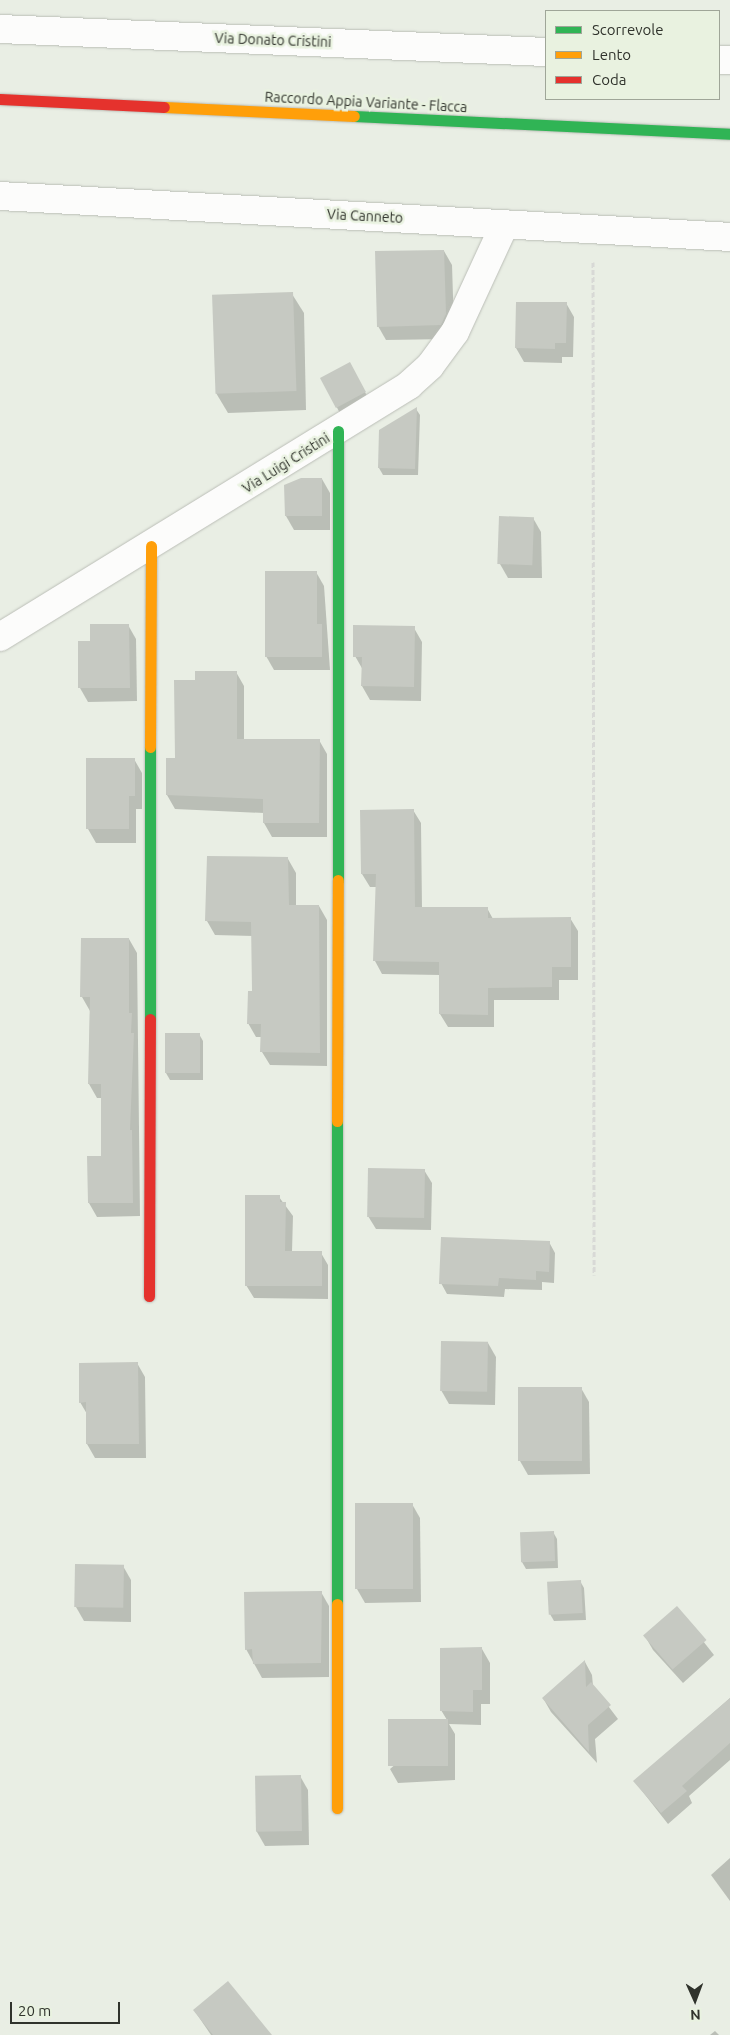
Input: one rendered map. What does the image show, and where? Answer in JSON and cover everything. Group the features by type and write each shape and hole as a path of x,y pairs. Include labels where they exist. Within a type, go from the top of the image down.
{"street":[{"name":"Via Donato Cristini","path":"0,29 545,52"},
{"name":"Raccordo Appia Variante - Flacca","path":"0,100 730,134"},
{"name":"Via Canneto","path":"0,196 730,237"},
{"name":"Via Luigi Cristini","path":"0,637 398,394 435,361 463,319 505,224"},
{"path":"337,1808 338,430"},
{"path":"149,1296 151,546"}],"path":[{"path":"592,229 594,1275"}],"building":[{"path":"444,250 446,314 441,325 377,327 375,251"},
{"path":"293,292 296,391 216,394 212,295"},
{"path":"516,302 567,302 566,343 555,343 555,349 515,348"},
{"path":"350,362 366,392 336,408 320,378"},
{"path":"417,407 415,469 378,468 379,430"},
{"path":"301,478 322,478 322,516 285,516 284,485"},
{"path":"499,516 534,517 532,565 497,564"},
{"path":"265,571 317,571 317,624 322,624 322,657 265,657"},
{"path":"90,624 129,624 130,688 78,688 78,641 90,641"},
{"path":"353,625 415,626 414,687 361,686 362,657 353,657"},
{"path":"195,671 237,671 237,739 320,739 319,823 263,823 263,799 166,795 166,758 175,758 174,680 195,680"},
{"path":"86,758 135,758 135,796 129,796 129,829 86,829"},
{"path":"414,809 415,907 488,907 488,918 571,917 571,967 552,967 552,987 488,988 488,1015 439,1014 439,962 373,961 376,874 361,874 360,810"},
{"path":"207,856 288,857 289,905 319,905 320,1053 260,1052 261,1024 247,1024 248,991 252,991 251,922 205,921"},
{"path":"81,938 129,938 129,1013 132,1013 131,1033 134,1033 130,1130 132,1130 133,1203 88,1203 87,1156 101,1156 101,1084 88,1084 90,997 80,997"},
{"path":"165,1033 200,1033 200,1073 165,1073"},
{"path":"368,1168 425,1169 424,1218 367,1217"},
{"path":"245,1195 280,1195 280,1202 286,1202 285,1251 322,1251 322,1286 245,1286"},
{"path":"441,1237 550,1241 549,1272 536,1271 536,1280 499,1278 498,1286 439,1284"},
{"path":"441,1341 488,1342 487,1392 440,1391"},
{"path":"138,1362 139,1444 86,1444 86,1402 79,1403 79,1363"},
{"path":"518,1387 582,1387 582,1461 518,1461"},
{"path":"355,1503 413,1503 413,1589 355,1589"},
{"path":"554,1531 555,1561 521,1562 520,1532"},
{"path":"75,1564 124,1565 123,1608 74,1607"},
{"path":"581,1580 583,1613 549,1615 547,1582"},
{"path":"322,1591 321,1663 253,1664 252,1649 245,1650 244,1592"},
{"path":"677,1606 707,1640 673,1669 643,1636"},
{"path":"482,1647 482,1690 473,1690 473,1712 440,1711 440,1648"},
{"path":"585,1660 586,1687 591,1682 611,1705 588,1725 589,1752 542,1698"},
{"path":"730,1698 730,1743 682,1786 687,1791 661,1813 633,1781"},
{"path":"388,1719 448,1719 448,1766 388,1766"},
{"path":"301,1775 302,1831 256,1832 255,1776"},
{"path":"228,1981 272,2035 213,2035 193,2010"}],"traffic: fast":[{"path":"354,116 730,134"},
{"path":"338,431 338,880"},
{"path":"150,747 150,1019"},
{"path":"337,1121 337,1604"}],"traffic: slow":[{"path":"164,107 354,116"},
{"path":"150,747 151,546"},
{"path":"337,1121 338,880"},
{"path":"337,1604 337,1808"}],"traffic: jam":[{"path":"0,99 164,107"},
{"path":"149,1296 150,1019"}]}
